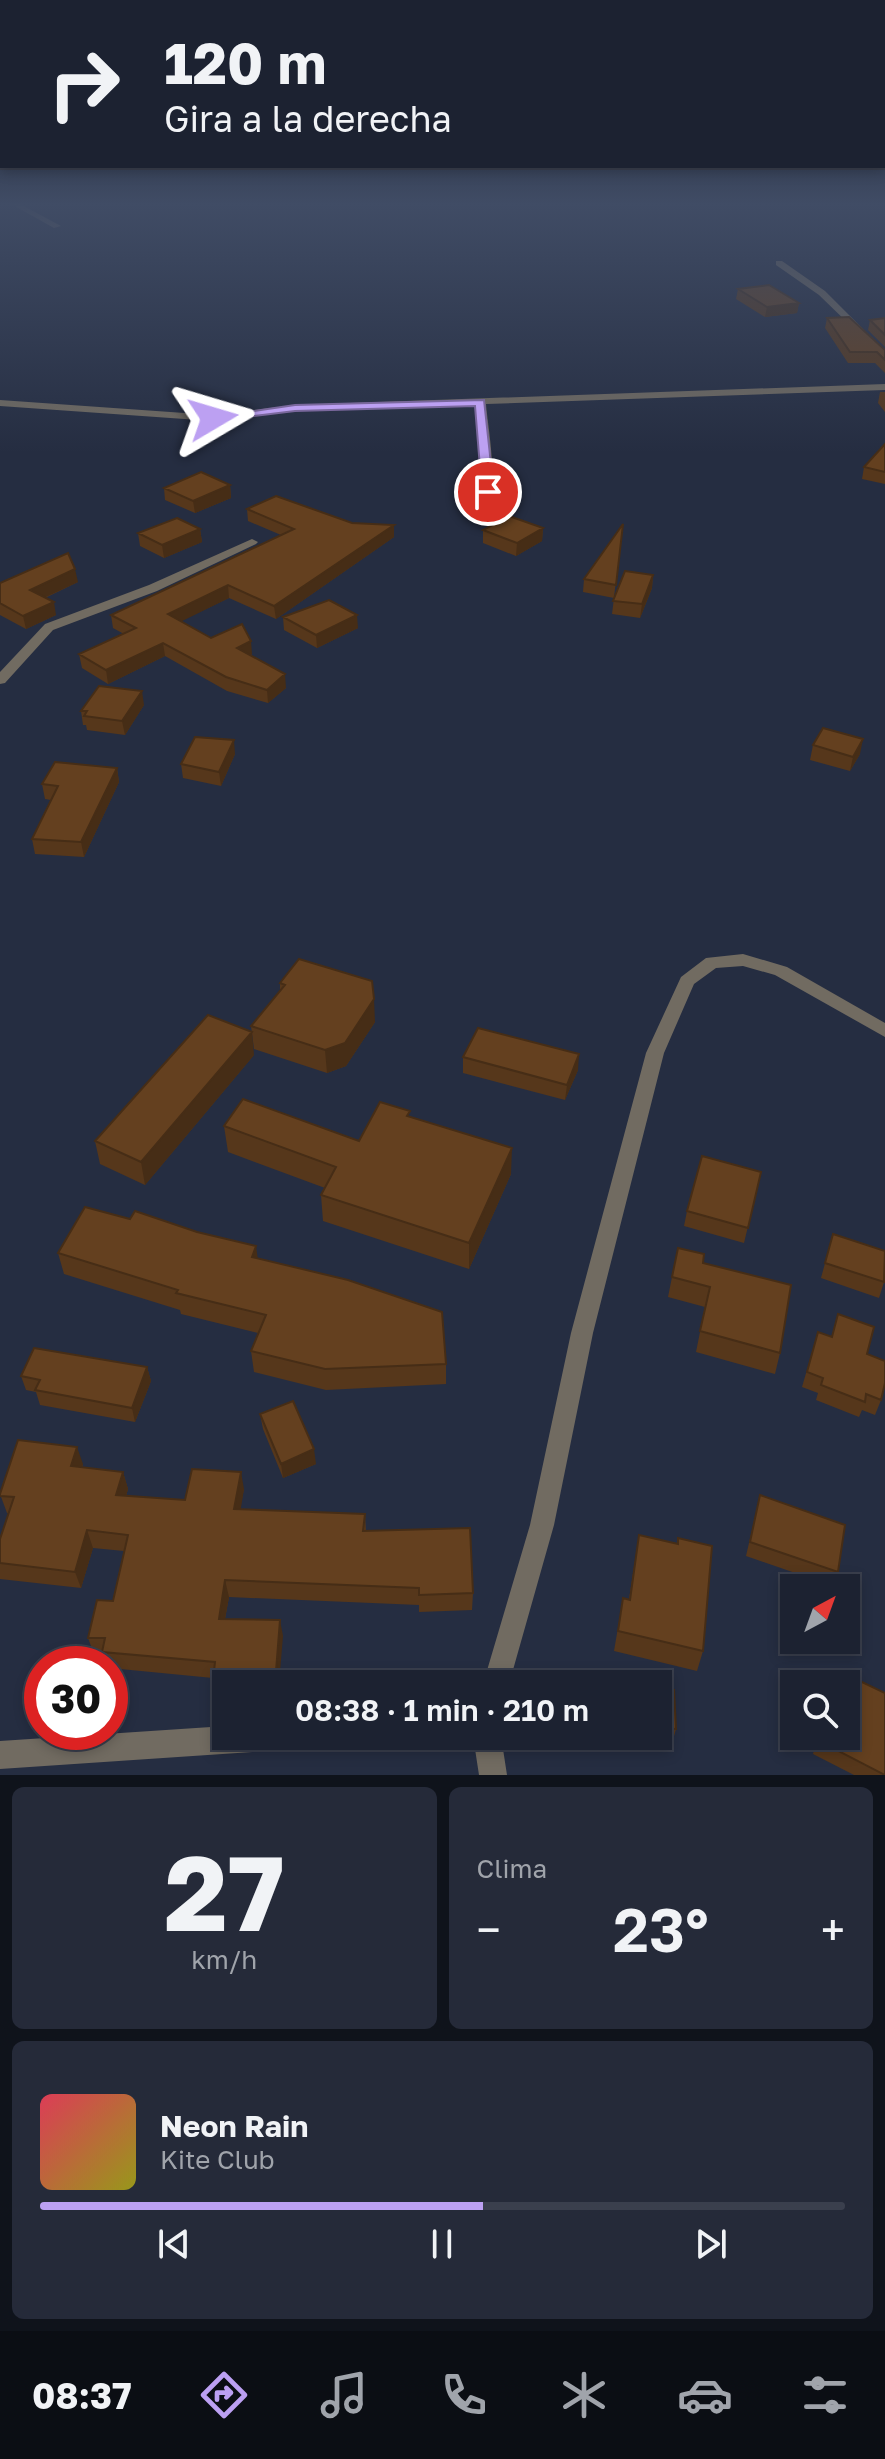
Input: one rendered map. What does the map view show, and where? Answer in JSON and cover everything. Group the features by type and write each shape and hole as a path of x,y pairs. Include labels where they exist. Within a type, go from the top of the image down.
{"street":[{"path":"813,287 885,356"},
{"path":"0,403 213,418 295,408 885,387"},
{"path":"479,515 488,492 481,402"},
{"path":"0,680 21,660 36,637 49,627 153,588 252,542"},
{"path":"500,1670 542,1525 582,1333 655,1053 687,981 712,962 743,960 781,971 885,1031"},
{"path":"0,1755 212,1741"},
{"path":"489,1750 493,1775"}],"building":[{"path":"772,287 799,303 767,307 738,289"},
{"path":"849,317 885,350 885,360 877,352 850,352 827,318"},
{"path":"885,318 885,335 870,320"},
{"path":"885,444 885,472 864,467"},
{"path":"201,472 230,485 193,501 164,488"},
{"path":"276,496 352,523 394,525 274,606 228,585 168,614 211,638 242,624 251,641 237,648 285,674 267,690 226,677 163,643 106,670 79,654 136,628 111,615 294,529 247,509"},
{"path":"509,516 543,528 517,543 483,530"},
{"path":"177,518 200,529 162,545 138,533"},
{"path":"623,524 616,585 584,579"},
{"path":"68,553 75,569 30,590 54,602 23,616 0,603 0,583"},
{"path":"625,571 653,575 642,604 613,601"},
{"path":"329,600 357,615 316,635 283,617"},
{"path":"99,686 142,691 122,721 84,716 87,711 81,711"},
{"path":"823,728 863,739 853,757 813,745"},
{"path":"195,737 234,740 219,772 181,764"},
{"path":"55,762 117,768 81,842 32,839 58,786 42,784"},
{"path":"299,959 372,981 374,999 345,1043 325,1050 251,1026 285,985 280,983"},
{"path":"208,1015 252,1032 141,1162 95,1141"},
{"path":"478,1028 579,1054 567,1085 463,1057"},
{"path":"243,1099 359,1141 380,1102 410,1111 407,1116 512,1148 469,1243 321,1195 336,1167 224,1126"},
{"path":"702,1156 761,1172 748,1228 687,1211"},
{"path":"85,1207 130,1219 135,1211 197,1232 256,1246 252,1257 348,1280 442,1312 446,1364 325,1369 251,1351 266,1315 176,1293 178,1290 58,1253"},
{"path":"833,1234 885,1251 884,1282 825,1263"},
{"path":"678,1248 704,1254 703,1263 791,1285 780,1353 700,1331 710,1287 672,1277"},
{"path":"838,1314 874,1327 867,1354 885,1361 881,1400 866,1394 865,1402 821,1385 823,1378 807,1372 818,1332 832,1337"},
{"path":"34,1348 147,1367 132,1408 35,1390 40,1380 21,1376"},
{"path":"293,1401 314,1449 281,1464 260,1414"},
{"path":"18,1440 77,1447 71,1466 123,1472 116,1495 185,1500 192,1469 241,1472 234,1509 365,1514 363,1531 470,1528 473,1593 419,1595 419,1588 225,1580 219,1619 280,1620 276,1670 214,1670 215,1662 128,1654 128,1646 103,1646 105,1638 88,1638 97,1600 113,1601 128,1535 87,1530 75,1572 0,1563 0,1539 14,1497 0,1494"},
{"path":"760,1495 845,1525 838,1572 750,1542"},
{"path":"639,1535 678,1544 678,1538 712,1546 703,1651 618,1631 623,1598 630,1600"},
{"path":"860,1681 885,1693 885,1775 836,1750 860,1750"},
{"path":"672,1690 674,1690 676,1729 672,1729"}],"route":[{"path":"213,418 295,408 481,402 488,492"}]}
